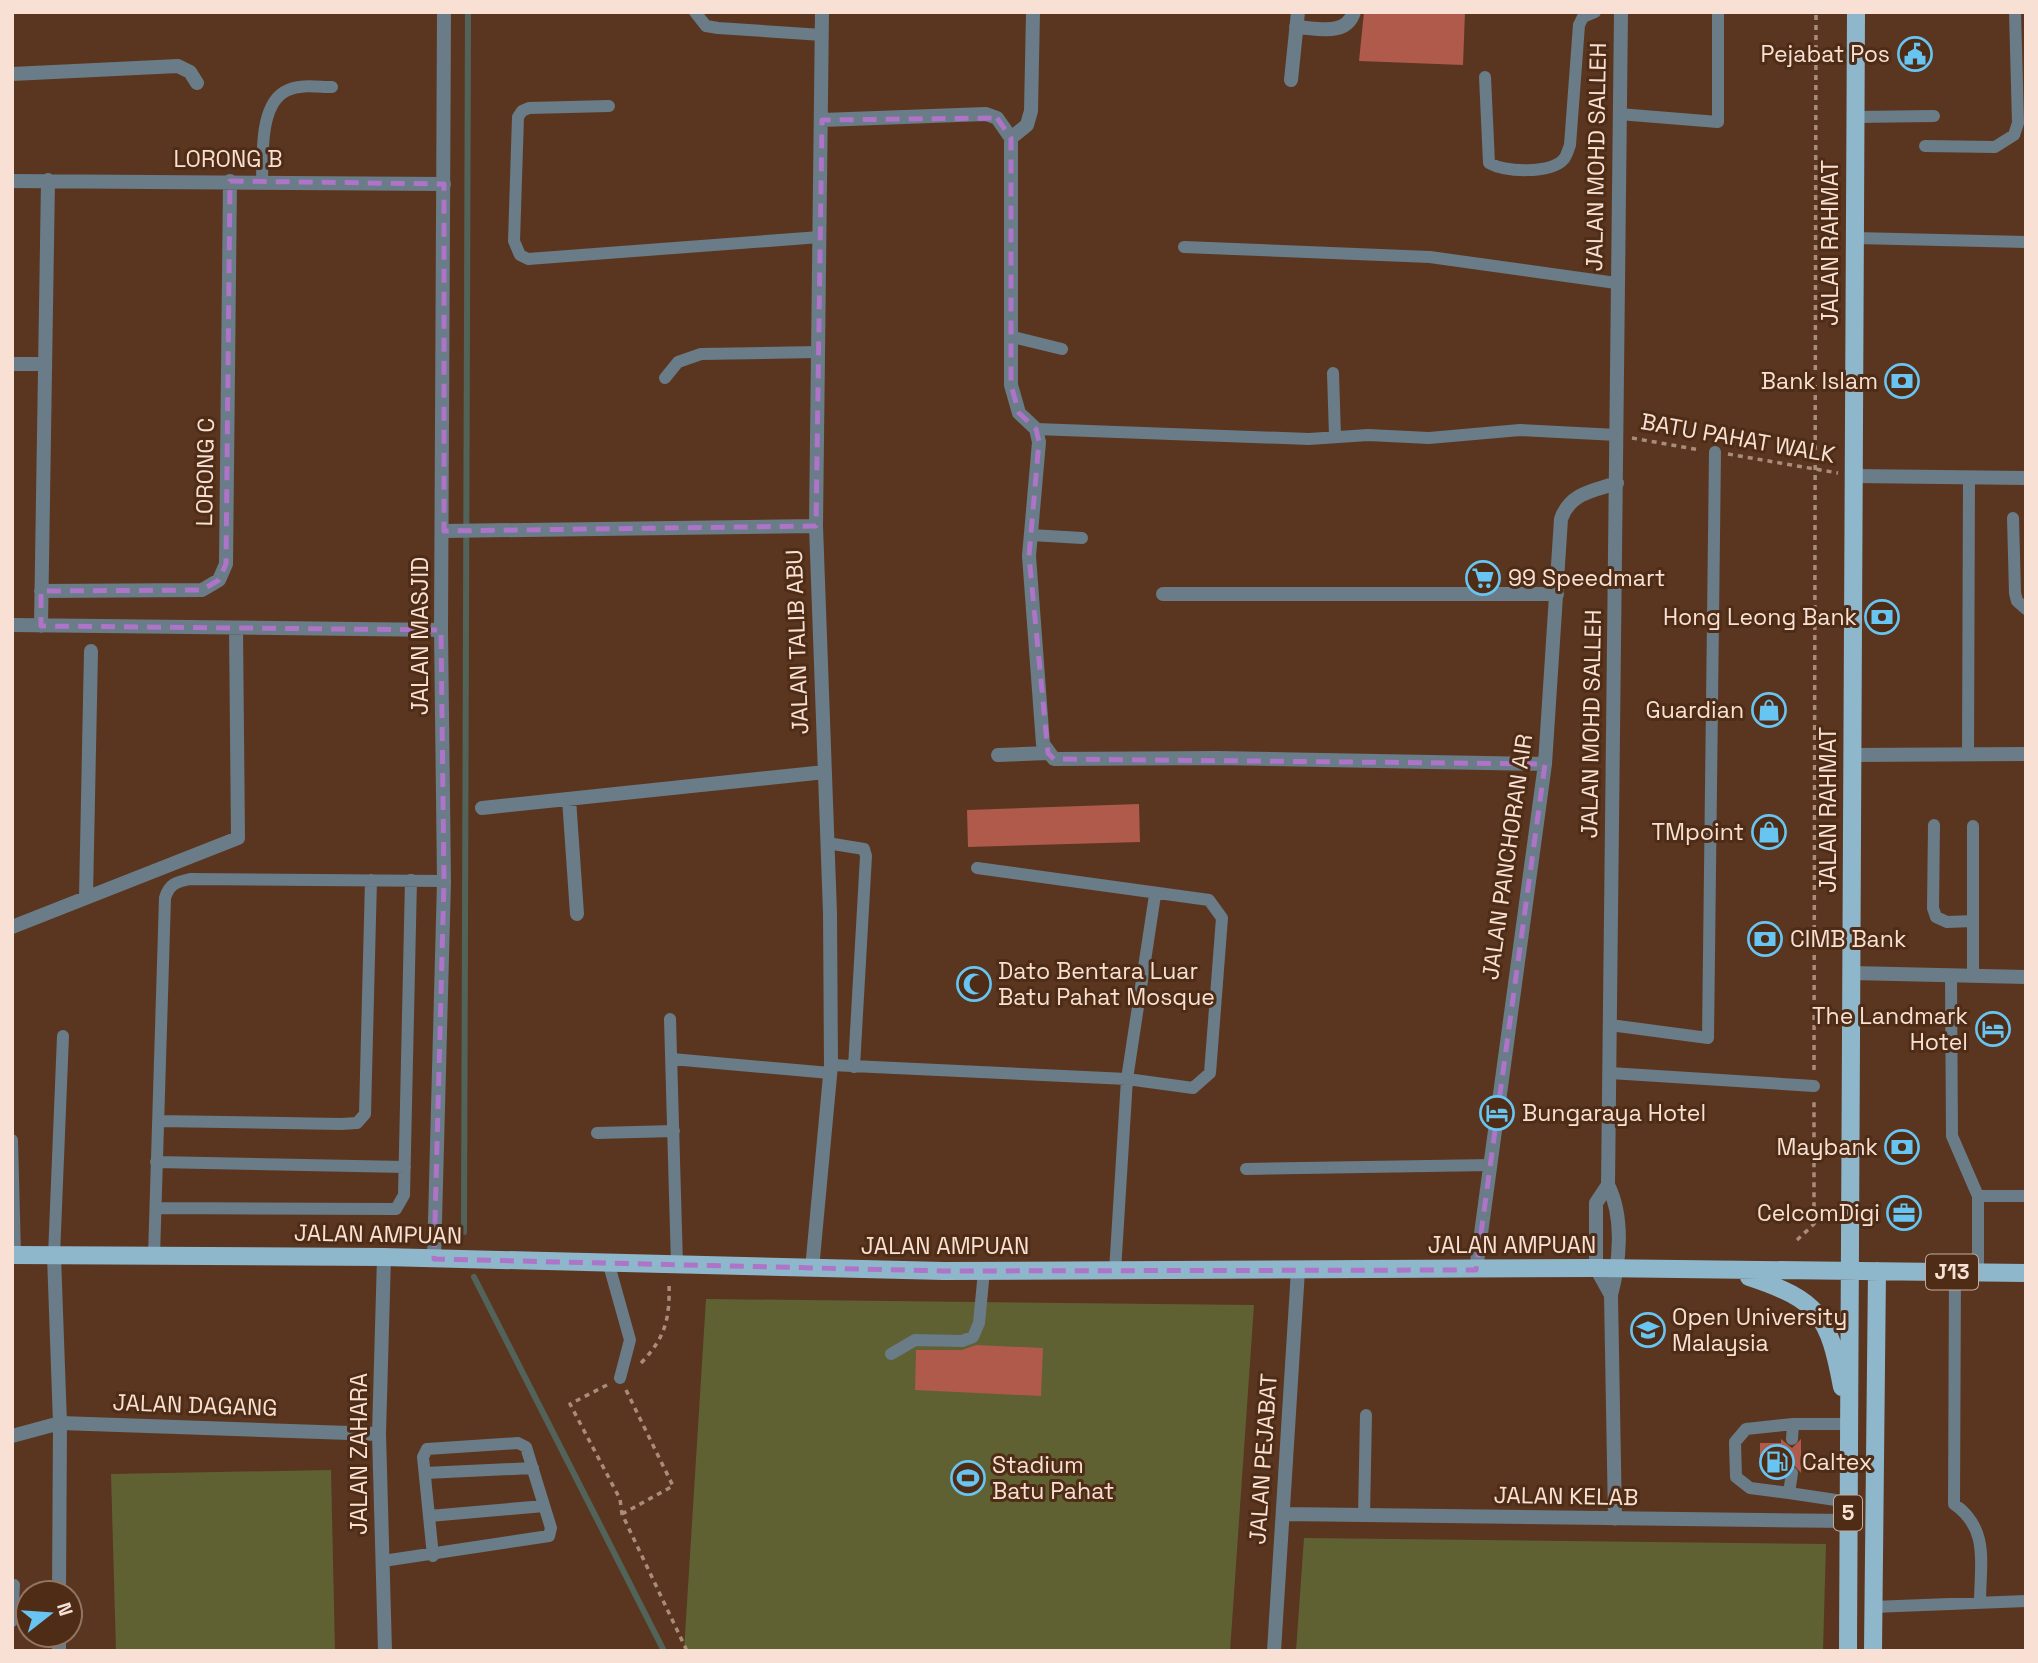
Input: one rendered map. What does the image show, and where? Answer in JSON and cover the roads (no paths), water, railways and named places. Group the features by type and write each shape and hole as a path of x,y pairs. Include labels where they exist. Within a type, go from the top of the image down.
{"main road":[{"name":"JALAN RAHMAT","path":"1848,1651 1856,12"},
{"name":"JALAN AMPUAN","path":"14,1255 384,1257 812,1269 1115,1271 1596,1268 1734,1272 1877,1271"},
{"name":"J13","path":"1877,1271 2026,1273"},
{"name":"5","path":"1873,1651 1877,1271"},
{"path":"1734,1272 1798,1295 1817,1313 1833,1340 1849,1424"}],"street":[{"name":"JALAN MASJID","path":"434,1259 444,881 441,630 444,12"},
{"name":"JALAN TALIB ABU","path":"812,1269 831,1069 827,843 816,526 822,12"},
{"path":"1011,138 1027,125 1031,110 1033,12"},
{"path":"1291,79 1297,19 1340,29 1349,25 1354,12"},
{"name":"JALAN MOHD SALLEH","path":"1608,1185 1621,12"},
{"path":"12,74 178,66 190,72 197,83"},
{"path":"822,120 986,114 997,118 1011,138 1011,385 1014,402 1019,412 1036,429 1039,442 1029,556 1043,744 1054,759 1217,758 1545,764"},
{"path":"41,626 48,180"},
{"name":"LORONG B","path":"12,181 444,184"},
{"name":"LORONG C","path":"41,591 202,590 219,580 226,564 230,181"},
{"path":"12,365 45,364"},
{"path":"1854,476 2026,478"},
{"name":"JALAN PANCHORAN AIR","path":"1476,1270 1545,764 1561,519 1566,506 1574,497 1617,483"},
{"path":"443,531 816,526"},
{"path":"1163,594 1557,594"},
{"path":"12,625 441,630"},
{"path":"12,927 238,838 236,628"},
{"path":"86,897 91,651"},
{"path":"998,755 1048,753"},
{"path":"1853,755 2026,754"},
{"path":"482,807 825,772"},
{"path":"569,799 577,914"},
{"path":"1852,973 2026,977"},
{"path":"1608,1185 1597,1203 1596,1268 1611,1295"},
{"path":"1608,1185 1617,1203 1618,1269 1611,1295 1615,1519"},
{"path":"54,1256 60,1423 59,1579"},
{"name":"JALAN ZAHARA","path":"384,1257 379,1434 385,1651"},
{"name":"JALAN PEJABAT","path":"1274,1651 1298,1270"},
{"name":"JALAN DAGANG","path":"12,1436 60,1423 379,1434"},
{"name":"JALAN KELAB","path":"1283,1514 1848,1521"}],"lane":[{"path":"695,12 706,26 822,35"},
{"path":"1485,77 1489,163 1499,169 1557,164 1565,159 1570,145 1579,25 1583,17 1595,12"},
{"path":"1619,114 1718,122 1718,12"},
{"path":"1925,146 1994,147 2014,135 2022,122 2015,12"},
{"path":"261,181 266,125 272,107 285,90 299,87 332,87"},
{"path":"609,106 522,111 518,117 514,241 520,255 528,259 820,237"},
{"path":"1855,117 1934,116"},
{"path":"1855,237 2026,242"},
{"path":"1184,247 1430,257 1616,283"},
{"path":"1013,337 1062,349"},
{"path":"665,378 678,362 701,354 818,352"},
{"path":"1333,373 1335,436"},
{"path":"1036,429 1309,439 1335,436 1429,438 1520,430 1617,435"},
{"path":"1610,1025 1708,1038 1715,452"},
{"path":"1968,755 1969,478"},
{"path":"2013,518 2015,593 2017,601 2026,609"},
{"path":"1031,535 1082,538"},
{"path":"1934,825 1933,908 1936,917 1947,922 1973,921"},
{"path":"1973,826 1973,976"},
{"path":"827,843 864,849 866,856 853,1067"},
{"path":"672,1059 831,1069 853,1067 1127,1079 1193,1088 1210,1073 1222,918 1209,900 1155,895 977,868"},
{"path":"154,1256 165,898 168,888 174,882 190,879 444,881"},
{"path":"158,1121 341,1124 357,1123 365,1114 371,880"},
{"path":"156,1208 397,1209 404,1195 411,880"},
{"path":"1115,1271 1127,1079 1155,895"},
{"path":"1951,976 1952,1136 1978,1196 1978,1272"},
{"path":"670,1019 674,1131 672,1265"},
{"path":"54,1256 63,1036"},
{"path":"1611,1073 1814,1086"},
{"path":"597,1133 674,1131"},
{"path":"12,1140 14,1255"},
{"path":"156,1161 405,1167"},
{"path":"1246,1169 1491,1164"},
{"path":"1978,1196 2026,1196"},
{"path":"609,1265 630,1340 620,1378"},
{"path":"891,1354 915,1340 962,1341 973,1337 979,1323 984,1270"},
{"path":"1955,1272 1954,1504 1969,1514 1980,1534 1980,1603"},
{"path":"1364,1516 1366,1415"},
{"path":"1792,1439 1793,1424"},
{"path":"1849,1424 1793,1424 1746,1429 1735,1442 1737,1477 1750,1488 1817,1496 1849,1503"},
{"path":"383,1561 433,1556 549,1536 551,1528 526,1447 518,1443 426,1449 425,1473 433,1556"},
{"path":"425,1473 533,1468"},
{"path":"1789,1493 1792,1473"},
{"path":"1817,1496 1817,1521"},
{"path":"429,1516 544,1506"},
{"path":"12,1621 14,1585"},
{"path":"1872,1607 2026,1601"}],"waterway":[{"path":"464,1232 468,12"},
{"path":"474,1277 664,1651"}],"place":[{"name":"Pejabat Pos","path":"1915,54"},
{"name":"Bank Islam","path":"1902,381"},
{"name":"99 Speedmart","path":"1483,578"},
{"name":"Hong Leong Bank","path":"1882,617"},
{"name":"Guardian","path":"1769,710"},
{"name":"TMpoint","path":"1769,832"},
{"name":"CIMB Bank","path":"1765,939"},
{"name":"Dato Bentara Luar Batu Pahat Mosque","path":"974,984"},
{"name":"The Landmark Hotel","path":"1993,1029"},
{"name":"Bungaraya Hotel","path":"1497,1113"},
{"name":"Maybank","path":"1902,1147"},
{"name":"CelcomDigi","path":"1904,1213"},
{"name":"Open University Malaysia","path":"1648,1330"},
{"name":"Caltex","path":"1777,1462"},
{"name":"Stadium Batu Pahat","path":"968,1478"}]}
